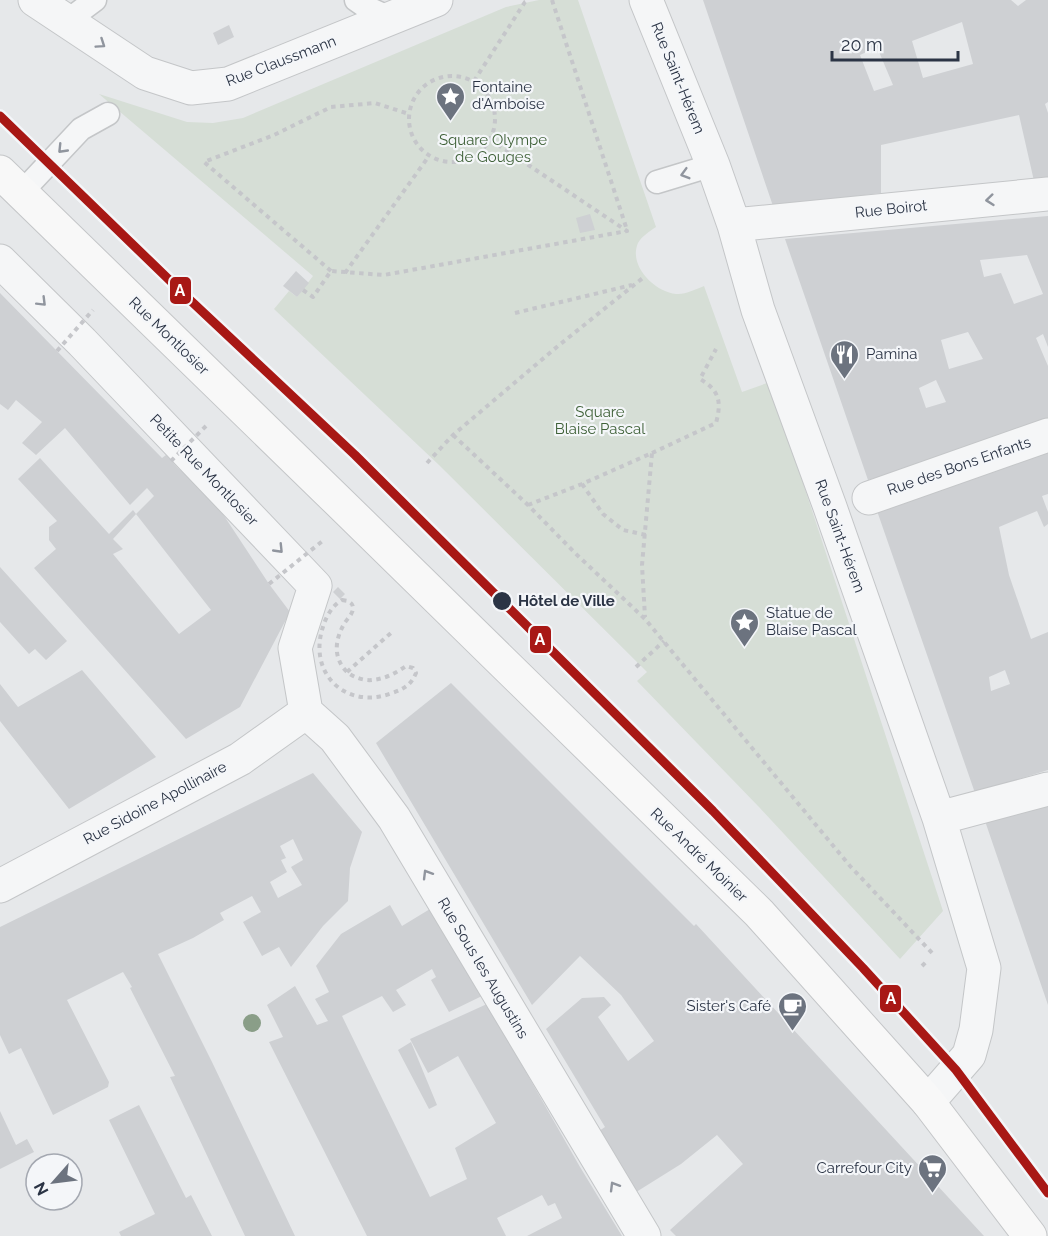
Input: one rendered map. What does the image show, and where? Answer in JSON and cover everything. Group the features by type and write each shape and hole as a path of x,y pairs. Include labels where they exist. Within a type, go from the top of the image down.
{"main road":[{"name":"Rue Montlosier","path":"10,182 338,501"},
{"name":"Rue André Moinier","path":"338,501 759,913 928,1102 1030,1236"}],"street":[{"name":"Rue Claussmann","path":"35,0 145,73 191,88 228,84 436,0"},
{"name":"Rue Saint-Hérem","path":"646,0 713,165 734,225 758,310 939,818 984,968 976,1030 969,1055 928,1102"},
{"name":"Rue Boirot","path":"734,225 1048,194"},
{"name":"Petite Rue Montlosier","path":"0,261 82,342 315,586 296,648 306,712"},
{"name":"Rue des Bons Enfants","path":"869,498 1048,435"},
{"name":"Rue Sidoine Apollinaire","path":"0,886 240,759 306,712"},
{"name":"Rue Sous les Augustins","path":"306,712 335,738 394,818 644,1236"},
{"path":"939,818 1048,789"}],"lane":[{"path":"67,21 95,0"},
{"path":"356,0 390,18"},
{"path":"10,182 81,129 108,114"},
{"path":"657,182 713,165"}],"path":[{"path":"474,81 528,0"},
{"path":"552,0 627,231"},
{"path":"446,76 461,76 474,81 492,101 496,114 496,127 491,140 471,159 457,163 443,162 429,156 420,149 409,126 409,114 413,100 432,80 446,76"},
{"path":"409,114 375,103 331,107 274,135 204,162 331,271 384,275 627,231"},
{"path":"491,140 627,231"},
{"path":"344,273 429,156"},
{"path":"303,290 313,297 331,271"},
{"path":"427,463 453,435 644,277"},
{"path":"515,313 635,284"},
{"path":"57,351 93,310"},
{"path":"528,504 582,484 716,423 720,409 717,394 710,385 700,379 716,349"},
{"path":"171,461 208,424"},
{"path":"453,435 528,504 575,553 645,619 850,866 933,954"},
{"path":"645,619 642,565 652,453"},
{"path":"582,484 609,519 623,530 646,535"},
{"path":"269,584 325,539"},
{"path":"341,630 336,642 336,653 339,662 347,672 365,681 393,674 406,666 413,668 416,673 410,685 387,695 357,696 343,691"},
{"path":"347,672 392,632"},
{"path":"636,667 664,641"},
{"path":"922,966 927,961"}],"green space":[{"name":"Square Blaise Pascal","path":"539,0 578,0 656,227 638,243 636,252 640,269 652,283 668,292 683,294 704,286 742,392 770,382 943,911 900,959 759,807 637,681 647,672 439,465 274,309 289,291 297,297 313,276 99,94 187,122 213,123 243,118 506,7"}],"building":[{"path":"703,0 1011,0 1018,6 1026,0 1048,0 1048,102 1045,104 1048,113 1048,180 1034,181 1019,115 881,145 881,193 773,206","holes":["962,22 973,64 923,78 912,41","877,47 893,85 874,91 860,55"]},
{"path":"229,25 234,37 218,45 213,33"},
{"path":"590,214 595,230 580,233 576,218"},
{"path":"1048,216 1048,347 1043,334 1036,338 1048,366 1048,423 868,480 785,239","holes":["1027,255 1043,294 1014,304 1001,273 984,277 980,260","968,332 983,359 949,369 941,340","936,380 946,402 926,408 919,388"]},
{"path":"296,271 309,283 297,297 283,286"},
{"path":"0,293 162,458 166,455 211,496 290,612 240,707 186,739 34,568 56,549 49,540 49,527 57,521 18,479 40,458 109,534 133,510 136,514 154,496 147,488 130,505 65,428 36,455 22,443 42,422 16,400 8,410 0,404","holes":["136,514 211,610 179,634 113,554 123,549 113,539"]},
{"path":"1048,452 1048,494 1042,496 1048,512 1048,524 1044,527 1037,511 999,527 1009,575 1031,639 1048,632 1048,770 975,793 876,508","holes":["1005,670 1010,684 991,691 989,677"]},
{"path":"0,567 67,641 46,660 35,649 29,654 0,622"},
{"path":"338,587 345,594 340,599 333,592"},
{"path":"82,670 156,757 69,809 0,721 0,684 18,707"},
{"path":"451,683 694,926 696,924 984,1236 676,1236 670,1230 743,1164 717,1135 681,1164 633,1194 599,1131 605,1127 546,1029 582,998 604,997 611,1005 598,1017 628,1061 654,1041 621,995 580,956 532,1005 376,743"},
{"path":"313,773 362,832 350,868 348,901 323,926 291,967 279,947 262,956 243,922 261,912 252,896 220,913 224,920 193,938 158,954 295,1236 245,1236 170,1077 175,1076 123,972 67,1000 109,1082 108,1087 53,1115 21,1048 9,1054 0,1035 0,927","holes":["293,839 303,860 291,867 302,885 278,898 270,882 287,872 281,860 286,858 280,846"]},
{"path":"1048,801 1048,1005 985,821"},
{"path":"390,905 402,926 430,909 482,996 449,1012 431,980 436,977 432,969 396,990 406,1005 393,1012 382,996 342,1016 430,1197 467,1179 455,1148 496,1123 458,1056 428,1073 410,1039 487,1004 622,1236 527,1236 562,1218 555,1203 548,1206 542,1195 497,1218 506,1236 367,1236 269,1042 283,1037 267,1005 295,986 317,1025 328,1021 315,999 329,992 316,966 341,934"},
{"path":"411,1042 437,1105 429,1109 398,1050"},
{"path":"139,1105 186,1198 191,1195 212,1236 121,1236 119,1232 155,1214 109,1120"},
{"path":"0,1111 16,1145 27,1139 34,1152 24,1152 24,1157 0,1169"}],"transit line":[{"name":"A","path":"0,116 190,300 355,455 713,811 863,968 956,1070 1048,1193"}],"place":[{"name":"Fontaine d'Amboise","path":"451,122"},
{"name":"Pamina","path":"845,380"},
{"name":"Hôtel de Ville","path":"502,601"},
{"name":"Statue de Blaise Pascal","path":"745,648"},
{"name":"Sister's Café","path":"792,1032"},
{"name":"Carrefour City","path":"933,1194"}],"park label":[{"name":"Square Olympe de Gouges","path":"493,148"}]}
